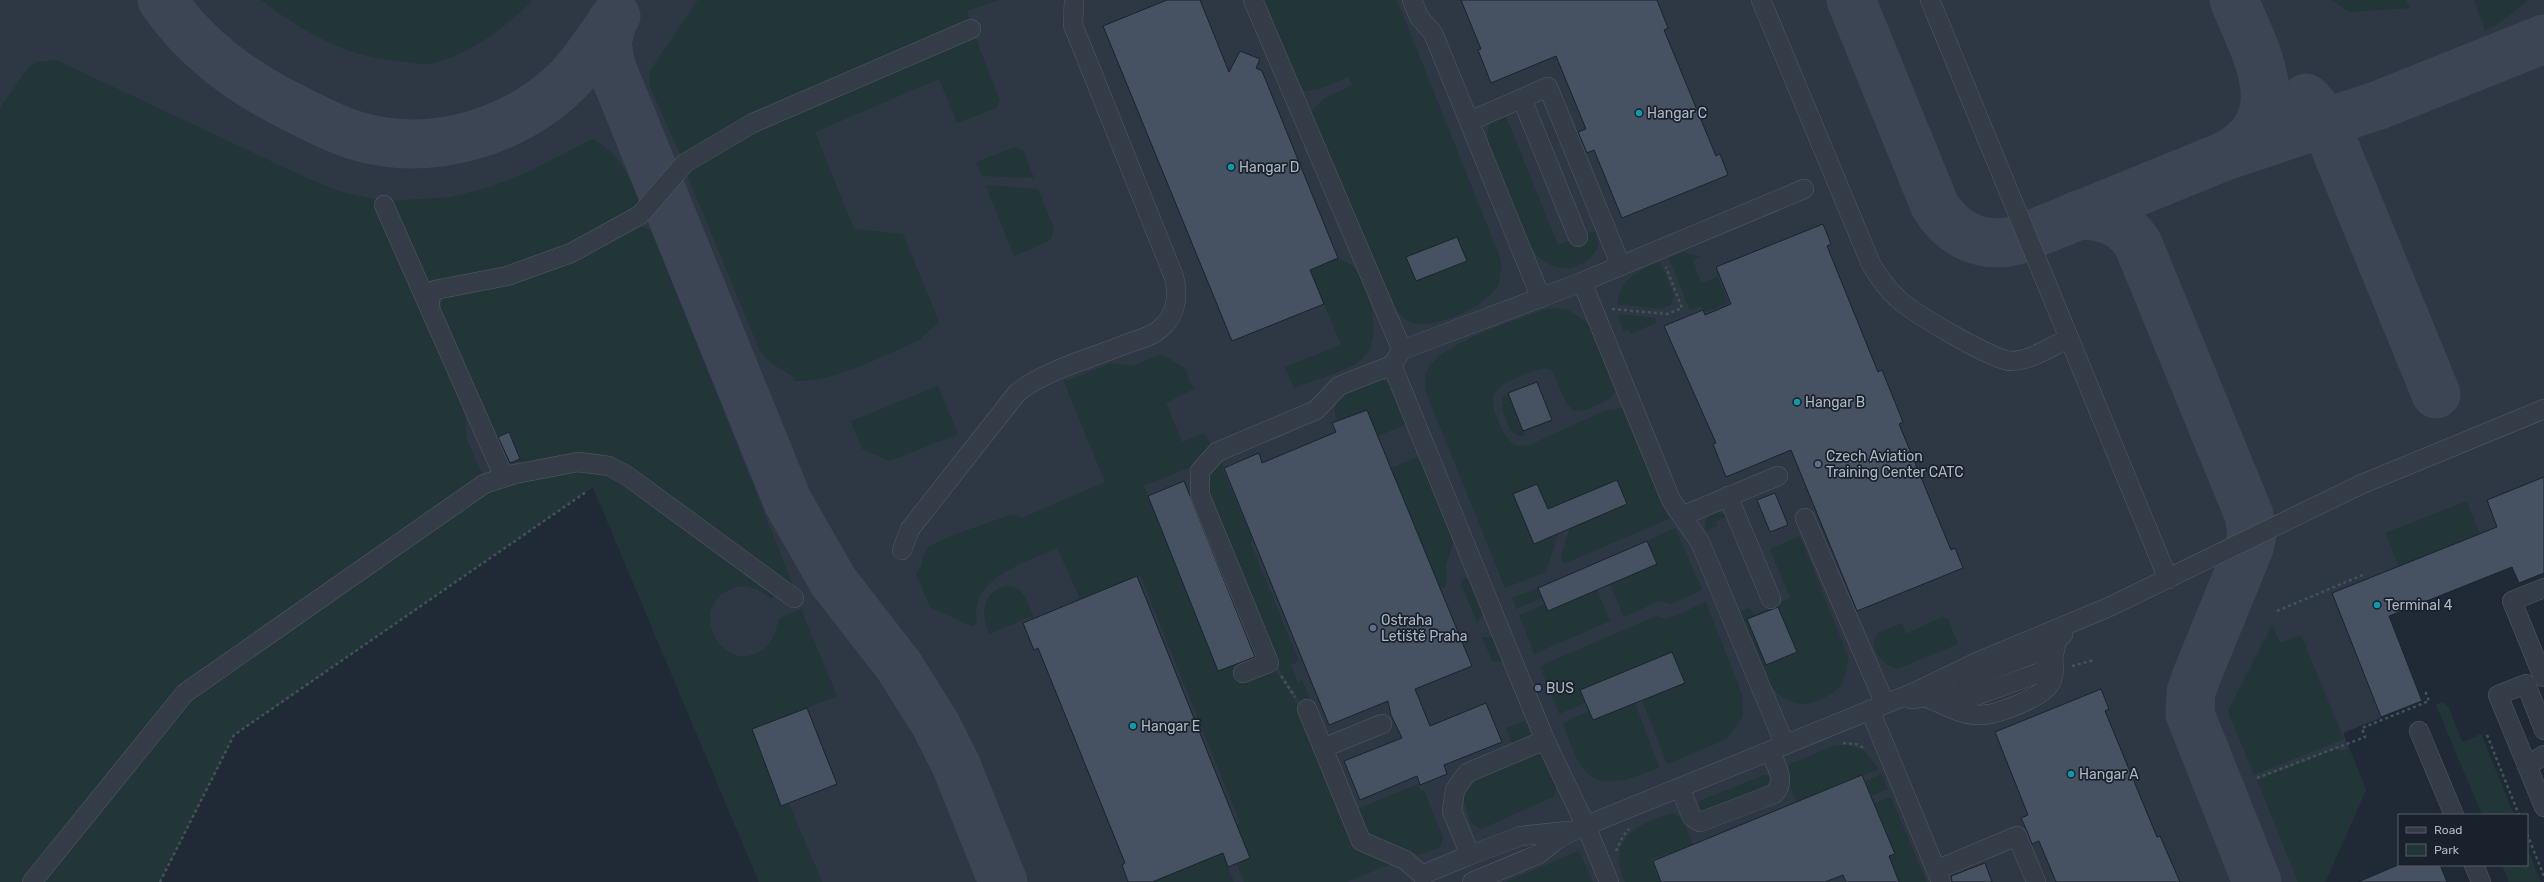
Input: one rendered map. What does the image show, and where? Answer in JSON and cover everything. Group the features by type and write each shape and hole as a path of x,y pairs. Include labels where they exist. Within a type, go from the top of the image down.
{"lane":[{"path":"902,550 910,529 1017,393 1036,380 1153,334 1169,320 1174,309 1178,292 1174,276 1073,25 1074,0"},
{"path":"1253,0 1397,358 1545,740 1581,828 1609,882"},
{"path":"1412,0 1419,17 1433,33 1541,298"},
{"path":"1761,0 1872,264 1889,290 1908,307 1980,349 2004,360 2020,360 2068,338"},
{"path":"1930,0 2168,579"},
{"path":"430,309 430,298 437,288 507,276 530,269 571,252 640,216 685,163 753,123 971,29"},
{"path":"1470,121 1548,87 1621,266"},
{"path":"1522,99 1578,237"},
{"path":"1243,673 1269,663 1202,504 1198,486 1200,471 1217,452 1316,410 1338,386 1397,358 1804,189"},
{"path":"384,205 504,477"},
{"path":"1582,282 1671,500 1700,542 1778,748 1780,777 1779,789 1774,794 1700,822 1692,818 1680,788"},
{"path":"1899,701 1977,662 2110,607 2362,484 2544,409"},
{"path":"32,882 189,689 484,484 504,477 567,463 589,463 609,466 626,475 794,598"},
{"path":"1682,516 1778,476"},
{"path":"1728,496 1771,599"},
{"path":"1805,518 1899,701 1938,876 2017,836 2036,882"},
{"path":"2544,588 2512,601 2544,677 2498,695 2544,807"},
{"path":"1472,882 1539,854 1556,840 1581,828 1778,748 1899,701 2010,665 2038,652 2058,637 2094,621 2110,607"},
{"path":"1899,701 1988,693 2041,672 2053,657 2058,637"},
{"path":"2526,684 2544,730"},
{"path":"1307,709 1361,841 1405,860 1422,875 1521,836 1581,828"},
{"path":"1323,748 1382,724"},
{"path":"2419,730 2454,814"},
{"path":"1470,855 1452,811 1455,790 1466,773 1545,740"},
{"path":"2527,766 2544,755"},
{"path":"1436,882 1534,842 1556,840"},
{"path":"2474,866 2481,882"}],"path":[{"path":"1592,308 1667,314 1682,308 1659,250"},
{"path":"160,882 234,735 586,492"},
{"path":"2277,610 2364,574"},
{"path":"1269,663 1275,666 1302,709 1307,709"},
{"path":"2257,778 2365,737 2362,728 2429,701 2425,691"},
{"path":"2486,735 2519,814"},
{"path":"2495,755 2500,753"},
{"path":"2528,836 2544,876"}],"shaded area":[{"path":"0,0 2544,0 2544,573 2519,583 2512,567 2389,616 2422,701 2343,733 2366,790 2325,882 759,882 593,487 234,735 160,882 0,882"}],"green space":[{"path":"261,0 532,0 511,21 473,47 445,60 425,64 386,60 367,56 330,43 294,24"},
{"path":"698,0 999,0 967,11 971,25 681,156 650,87 649,72"},
{"path":"1263,0 1397,0 1501,260 1499,281 1497,287 1491,295 1482,302 1458,315 1431,323 1420,324 1410,322 1394,308 1387,297 1311,111 1323,99 1352,85 1349,77 1319,89 1303,91","holes":["1457,237 1467,261 1416,281 1406,257"]},
{"path":"2332,0 2406,0 2410,8 2349,12"},
{"path":"2474,0 2528,0 2497,25 2485,30"},
{"path":"974,34 1000,101 996,108 957,123 939,79 815,132 854,229 903,234 939,322 922,337 922,339 859,367 826,377 793,381 795,378 770,362 759,349 685,170 756,127"},
{"path":"56,60 309,179 345,193 379,200 460,393 466,420 466,437 484,478 196,676 25,882 0,882 0,108 28,68 36,62"},
{"path":"1505,114 1558,245 1595,231 1599,245 1592,256 1584,263 1574,267 1564,268 1554,266 1544,261 1536,254 1529,244 1496,168 1488,138 1490,123"},
{"path":"593,139 611,152 623,167 628,175 640,204 555,256 433,283 423,282 393,211 393,201 451,197 490,187 528,172"},
{"path":"1015,147 1023,150 1034,178 982,176 976,162"},
{"path":"990,185 1038,189 1054,228 1051,240 1014,256 986,186"},
{"path":"640,227 651,230 794,590 633,475 637,470 615,458 584,452 548,457 550,462 524,467 521,461 503,466 440,311 443,296 632,228"},
{"path":"1683,252 1701,257 1693,260 1701,283 1718,277 1728,303 1705,312 1701,306 1690,311 1669,258"},
{"path":"1338,258 1355,268 1366,290 1370,302 1374,328 1373,340 1369,350 1362,359 1356,363 1294,388 1285,367 1341,345 1310,270"},
{"path":"1660,262 1674,296 1671,305 1661,309 1617,304 1622,288 1632,276 1645,268"},
{"path":"1555,308 1568,310 1589,324 1616,391 1609,398 1591,408 1574,411 1566,403 1552,370 1541,369 1515,378 1501,386 1496,391 1494,397 1493,404 1495,412 1503,432 1515,445 1527,446 1604,411 1622,408 1669,519 1563,564 1561,557 1569,530 1577,525 1617,480 1567,501 1554,523 1537,484 1513,494 1534,544 1558,534 1546,572 1505,588 1427,395 1425,377 1434,361 1461,343 1479,334 1515,320 1543,310"},
{"path":"1617,314 1656,318 1656,323 1630,334 1628,330 1624,332"},
{"path":"1162,354 1184,368 1194,389 1166,403 1182,442 1205,433 1211,446 1198,464 1144,486 1218,671 1237,664 1244,679 1274,667 1303,714 1357,847 1393,863 1347,882 1244,882 1237,864 1250,858 1237,825 1240,823 1140,575 1080,599 1057,548 1015,567 990,583 981,594 977,607 977,623 973,627 930,607 916,574 920,568 924,553 929,547 936,543 1013,514 1022,518 1105,482 1064,382 1112,363 1132,366"},
{"path":"1380,380 1391,382 1407,419 1405,425 1378,436 1367,410 1337,421 1335,412 1336,404 1341,398 1355,389"},
{"path":"938,386 958,434 890,461 862,449 851,421"},
{"path":"1508,393 1525,436 1518,436 1514,433 1503,413 1503,397"},
{"path":"1418,457 1423,459 1455,537 1446,565 1446,586 1440,589 1391,468"},
{"path":"1222,462 1224,468 1222,468 1252,539 1251,544 1299,661 1291,665 1298,682 1302,680 1312,704 1304,707 1276,664 1208,499 1209,473"},
{"path":"602,469 781,594 770,598 756,589 742,586 731,589 718,598 711,610 710,624 715,637 723,648 734,655 748,656 762,650 769,644 774,636 778,619 801,609 837,696 752,729 781,806 789,803 822,882 759,882 593,487 234,735 160,882 39,882 189,698 488,491 527,475"},
{"path":"2467,501 2480,534 2399,566 2385,533"},
{"path":"1718,511 1728,516 1716,521 1717,526 1706,531 1706,521 1712,514"},
{"path":"1675,528 1702,590 1671,604 1659,601 1624,617 1610,584 1657,564 1647,541"},
{"path":"1800,536 1848,656 1847,670 1840,686 1824,698 1805,704 1790,701 1777,692 1766,679 1757,663 1738,613 1750,608 1754,615 1790,598 1770,549"},
{"path":"1465,578 1471,578 1485,610 1477,623 1461,583"},
{"path":"1004,586 1010,586 1020,591 1027,601 1034,618 1030,617 989,634 986,627 984,612 985,606 991,594"},
{"path":"1538,588 1542,598 1516,609 1512,598"},
{"path":"1597,590 1610,621 1534,654 1519,615 1545,604 1548,611"},
{"path":"1706,602 1742,694 1743,716 1727,739 1667,764 1642,700 1685,683 1672,652 1580,690 1585,703 1559,714 1540,666 1656,616 1667,619"},
{"path":"1942,617 1948,619 1958,644 1897,669 1886,664 1875,651 1874,645 1877,633 1902,623 1906,634"},
{"path":"2272,625 2280,643 2301,635 2344,739 2254,775 2228,711"},
{"path":"1482,637 1496,637 1503,659 1500,662 1492,661"},
{"path":"2442,702 2448,706 2462,742 2481,734 2514,814 2482,814 2436,705"},
{"path":"1635,703 1659,767 1627,779 1606,781 1596,779 1587,773 1579,763 1563,723 1589,711 1593,720"},
{"path":"1527,720 1534,735 1514,749 1506,728"},
{"path":"1846,745 1864,750 1879,769 1797,803 1791,789 1787,773 1790,764 1833,746"},
{"path":"2338,748 2340,752 2349,748 2366,790 2325,882 2298,882 2257,780"},
{"path":"1541,751 1556,786 1553,797 1481,829 1471,823 1463,800 1464,795 1466,790 1485,770"},
{"path":"1882,774 1888,789 1871,796 1865,781"},
{"path":"1764,775 1770,775 1772,782 1703,811 1698,810 1697,806 1699,801"},
{"path":"1418,784 1421,791 1424,790 1443,838 1440,847 1418,855 1370,835 1358,809"},
{"path":"1891,797 1927,882 1899,882 1889,856 1895,854 1874,803"},
{"path":"1674,813 1683,820 1693,845 1651,859 1660,882 1625,882 1619,862 1622,845 1626,838 1632,831 1641,826 1662,816"},
{"path":"2528,850 2541,882 2509,882 2502,866 2528,866"},
{"path":"1579,851 1593,882 1506,882"},
{"path":"1223,853 1234,882 1152,882"}],"building":[{"name":"Hangar D","path":"1167,0 1200,0 1229,72 1240,51 1260,59 1256,68 1262,71 1338,258 1310,270 1324,304 1232,341 1103,26"},
{"name":"Hangar C","path":"1461,0 1657,0 1668,28 1664,30 1716,156 1720,154 1728,175 1622,218 1594,150 1587,153 1578,132 1586,129 1556,56 1491,83 1478,50 1481,49"},
{"name":"Hangar B","path":"1823,224 1831,244 1827,246 1878,372 1882,370 1903,422 1899,424 1951,550 1955,548 1963,568 1857,611 1791,450 1726,477 1713,444 1716,443 1664,326 1703,310 1705,315 1731,304 1716,267"},
{"path":"1457,237 1467,261 1416,281 1406,257"},
{"path":"1537,382 1552,420 1523,431 1508,393"},
{"name":"Ostraha Letiště Praha","path":"1367,410 1472,666 1415,689 1430,726 1486,703 1502,742 1444,765 1447,774 1420,785 1417,776 1360,800 1344,761 1402,738 1391,715 1388,701 1329,725 1224,468 1259,453 1262,463 1336,432 1332,423"},
{"path":"509,432 520,459 510,463 498,437"},
{"name":"Terminal 4","path":"2544,477 2544,573 2519,583 2512,567 2389,616 2422,701 2381,717 2332,593 2497,527 2487,500"},
{"path":"1617,480 1627,504 1534,544 1513,494 1537,484 1548,509"},
{"path":"1184,481 1255,657 1218,671 1148,496"},
{"path":"1775,493 1788,525 1770,532 1757,500"},
{"path":"1647,541 1657,564 1548,611 1538,588"},
{"name":"Hangar E","path":"1137,576 1250,858 1228,867 1223,853 1152,882 1128,882 1122,865 1125,863 1038,648 1034,650 1023,623"},
{"path":"1778,607 1797,652 1766,665 1747,619"},
{"path":"1672,652 1685,683 1593,720 1580,690"},
{"name":"Hangar A","path":"2101,689 2109,709 2105,711 2157,837 2160,836 2180,882 2056,882 2039,841 2032,844 2021,818 2028,815 1995,732"},
{"path":"807,708 837,784 781,806 752,729"},
{"path":"1862,775 1895,854 1889,856 1899,882 1846,882 1843,875 1825,882 1661,882 1653,861"},
{"path":"1985,863 1992,882 1952,882 1951,876"},
{"path":"2398,865 2440,866 2447,882 2358,882"}],"taxiway":[{"path":"162,0 175,18 221,63 275,98 321,122 359,136 396,143 423,144 476,134 502,125 549,97 576,72 616,16"},
{"path":"1851,0 1935,206 1951,225 1960,232 1970,238 1993,243 2018,240 2225,156 2379,105 2544,39"},
{"path":"2225,156 2247,141 2259,123 2265,104 2264,84 2260,63 2234,0"},
{"path":"612,21 607,44 611,66 788,502 833,581 899,666 936,725 956,765 1003,882"},
{"path":"2306,98 2319,112 2325,123 2436,394"},
{"path":"2078,215 2096,216 2112,221 2126,230 2138,244 2249,515 2252,534 2249,548 2197,675 2191,692 2190,714 2257,882"}],"place":[{"name":"Hangar C","path":"1639,113"},
{"name":"Hangar D","path":"1231,167"},
{"name":"Hangar B","path":"1797,402"},
{"name":"Czech Aviation Training Center CATC","path":"1818,464"},
{"name":"Terminal 4","path":"2377,605"},
{"name":"Ostraha Letiště Praha","path":"1373,628"},
{"name":"BUS","path":"1538,688"},
{"name":"Hangar E","path":"1133,726"},
{"name":"Hangar A","path":"2071,774"}]}
